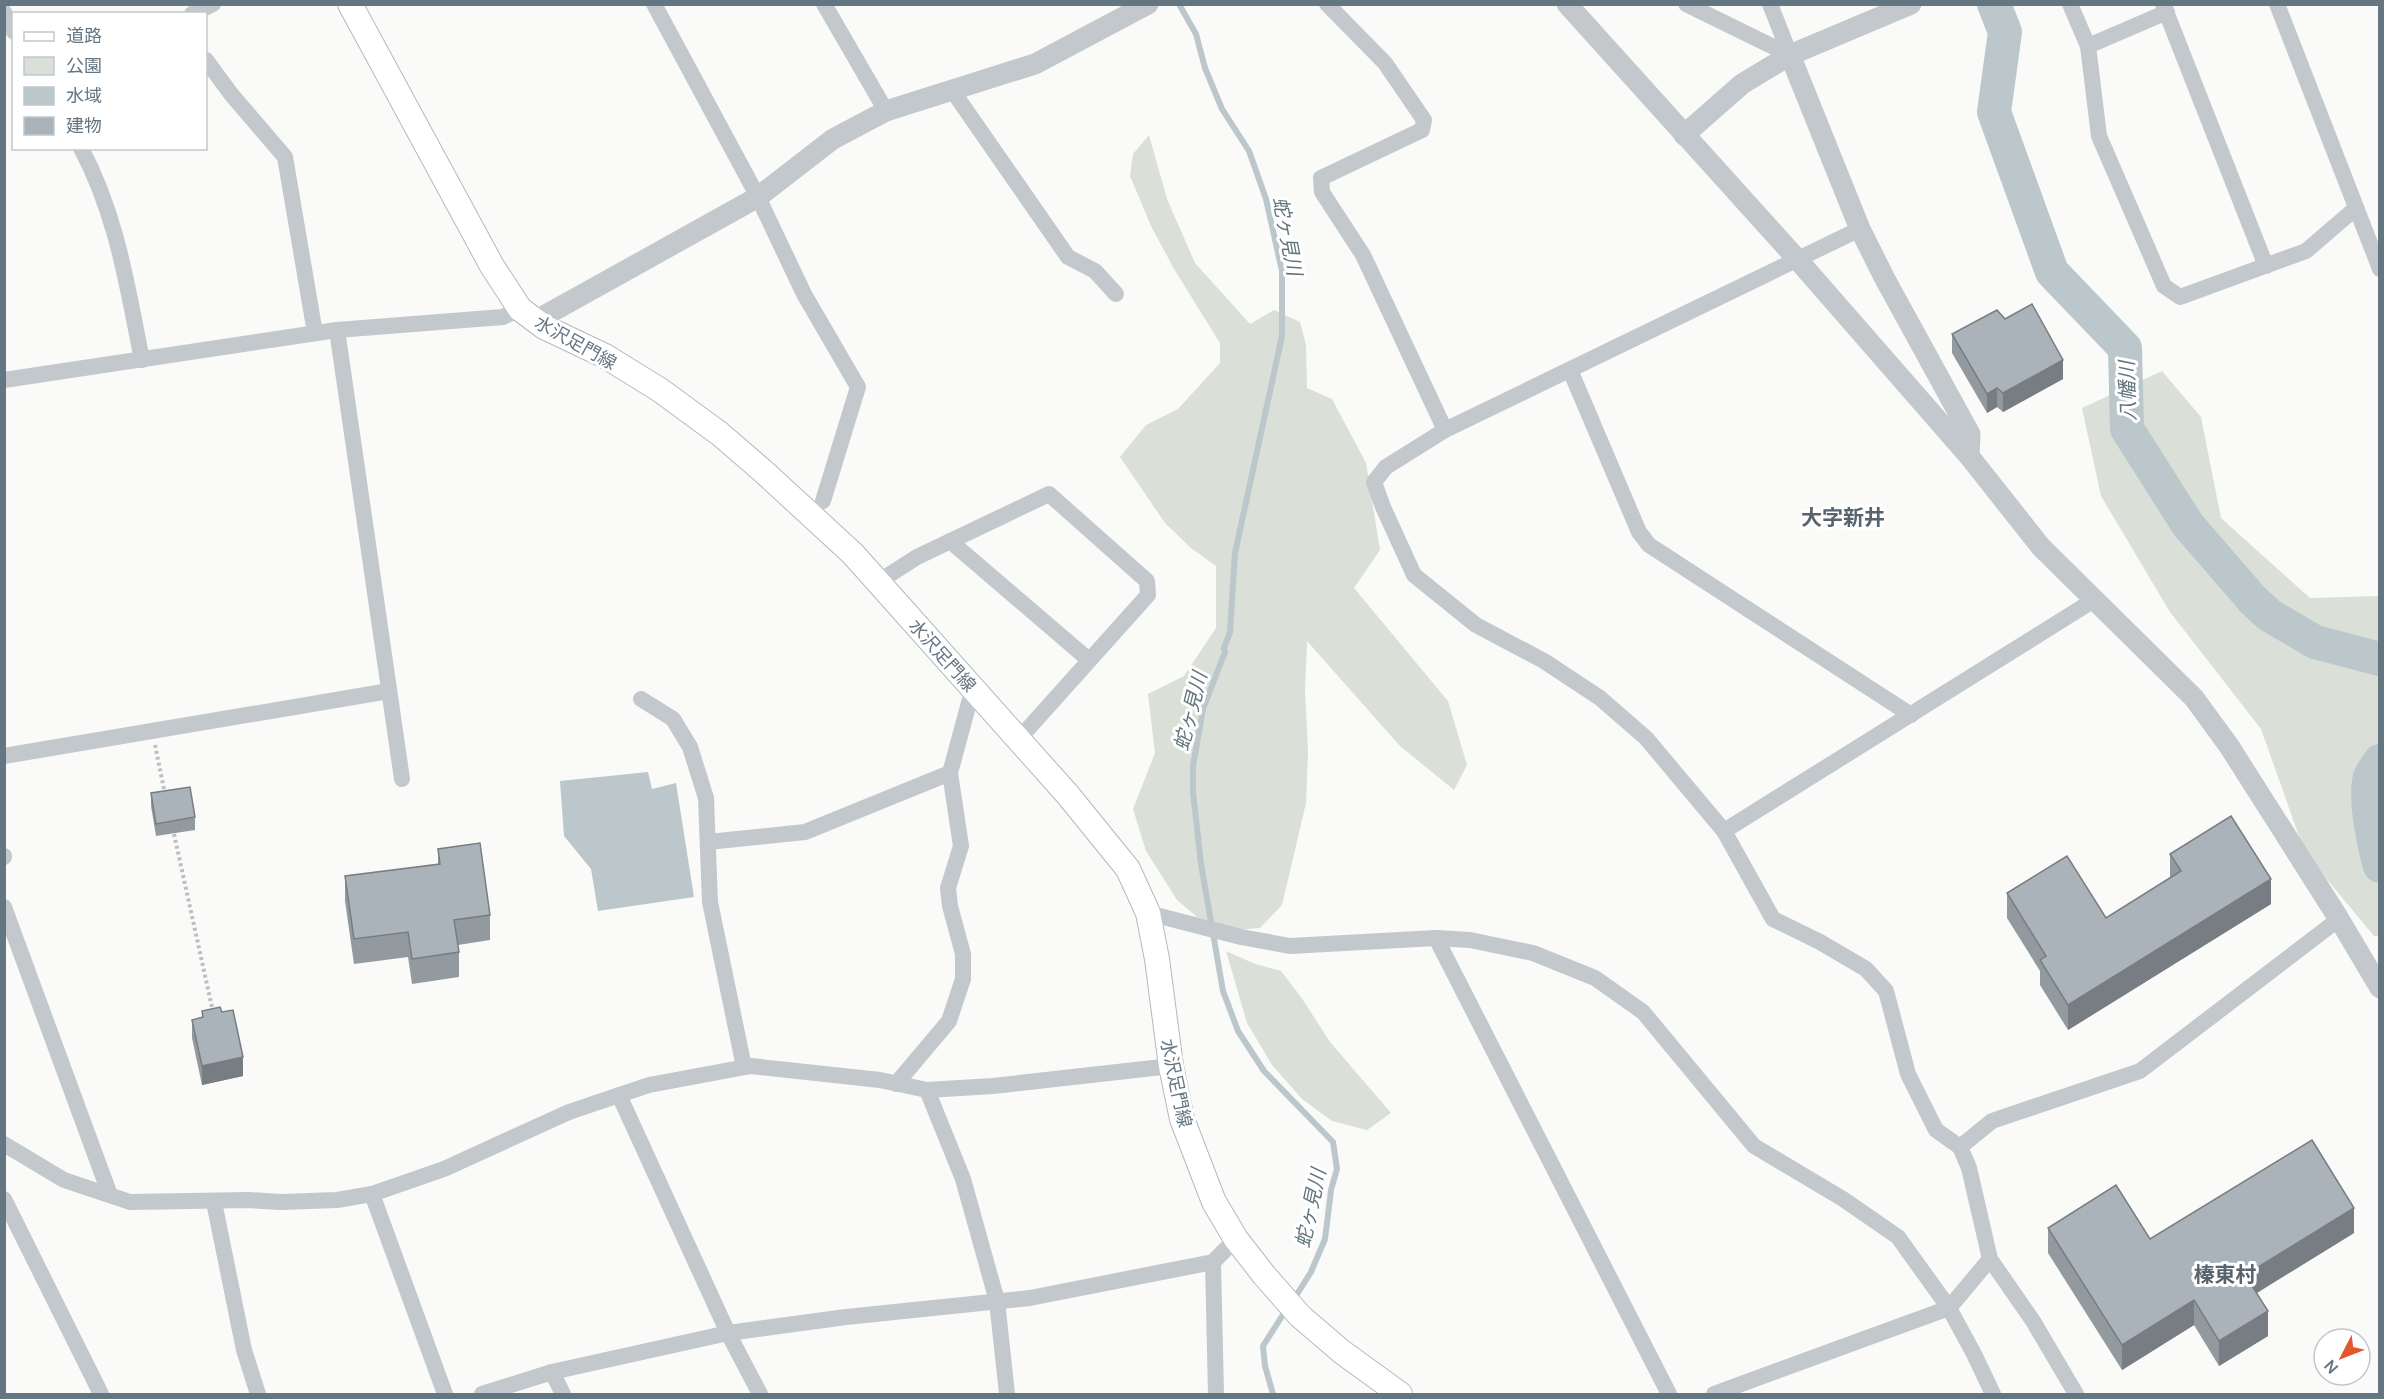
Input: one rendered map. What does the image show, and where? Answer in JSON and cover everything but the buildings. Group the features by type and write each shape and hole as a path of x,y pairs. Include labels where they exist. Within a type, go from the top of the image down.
{"main road":[{"name":"水沢足門線","path":"350,4 492,267 527,315 660,390 720,434 853,554 1090,821 1128,869 1148,913 1157,959 1171,1066 1182,1119 1214,1202 1236,1239 1300,1316 1342,1352 1400,1395"}],"street":[{"path":"196,12 213,4"},
{"path":"654,4 758,197 804,294 858,387 823,501"},
{"path":"824,4 886,111"},
{"path":"4,380 337,330 527,315 758,197 833,139 886,111 1035,64 1148,4"},
{"path":"1327,4 1385,63 1424,120 1422,130 1321,178 1322,192 1363,255 1445,430"},
{"path":"1568,4 1797,259 1969,456 2041,547 2176,679 2201,707 2219,731 2339,919 2379,988"},
{"path":"1686,4 1790,55"},
{"path":"1770,4 1860,229 1970,434 1969,456"},
{"path":"1684,135 1742,84 1790,55 1911,4"},
{"path":"2070,4 2088,46 2099,136 2164,286 2180,297 2307,251 2356,208"},
{"path":"2277,4 2379,269"},
{"path":"2088,46 2165,8 2266,266"},
{"path":"4,12 12,28"},
{"path":"207,61 231,94 285,157 315,333"},
{"path":"952,90 1068,257 1095,271 1116,294"},
{"path":"82,150 118,239 142,360"},
{"path":"1860,229 1445,430 1386,467 1374,482 1414,575 1476,625 1545,662 1600,698 1646,738 1724,831 1773,919 1820,942 1866,969 1886,991 1908,1074 1936,1130 1960,1147 1969,1168 1990,1259 2033,1321 2076,1395"},
{"path":"337,330 402,779"},
{"path":"1570,370 1639,532 1649,545 1911,715"},
{"path":"878,582 917,557 1049,494 1146,581 1148,595 1018,740"},
{"path":"950,541 1089,660"},
{"path":"1724,831 2094,600"},
{"path":"896,1083 949,1021 963,979 963,954 950,906 948,888 961,846 950,772 973,688"},
{"path":"4,756 389,691"},
{"path":"641,699 673,719 690,747 706,798 710,902 744,1067"},
{"path":"708,842 805,832 950,772"},
{"path":"4,907 110,1196"},
{"path":"1148,913 1240,937 1290,946 1436,938 1470,940 1533,954 1595,978 1643,1012 1754,1146 1843,1199 1898,1237 1949,1308 1993,1395"},
{"path":"1960,1147 1992,1121 2140,1071 2339,919"},
{"path":"1436,938 1669,1395"},
{"path":"4,1144 64,1180 130,1202 337,1200 372,1194 444,1169 569,1112 649,1085 744,1067 774,1068 896,1083 927,1090 993,1086 1171,1066"},
{"path":"927,1090 963,1179 997,1301 1007,1395"},
{"path":"619,1095 728,1333 760,1395"},
{"path":"372,1194 445,1395"},
{"path":"4,1199 101,1395"},
{"path":"214,1202 244,1350 258,1395"},
{"path":"482,1395 552,1372 728,1333 846,1317 1030,1298 1213,1262 1236,1239"},
{"path":"1714,1395 1949,1308 1990,1259"},
{"path":"1213,1262 1216,1395"},
{"path":"552,1372 563,1395"}],"path":[{"path":"152,731 167,803"},
{"path":"174,834 213,1016"}],"green space":[{"path":"1149,135 1167,199 1195,263 1250,324 1274,310 1300,322 1306,345 1307,388 1332,399 1366,463 1380,550 1354,588 1448,701 1467,765 1454,790 1400,746 1307,641 1306,803 1282,905 1260,928 1238,930 1197,917 1177,900 1146,851 1133,809 1155,753 1148,694 1184,676 1216,628 1216,566 1191,548 1165,523 1120,457 1146,425 1178,409 1220,363 1220,343 1174,269 1151,226 1130,176 1133,154"},
{"path":"2162,371 2201,417 2221,518 2310,598 2379,596 2379,936 2374,936 2305,853 2261,729 2170,612 2101,496 2082,408"},
{"path":"1226,951 1255,964 1281,971 1330,1042 1391,1113 1367,1130 1332,1121 1302,1099 1272,1065 1247,1023"}],"water":[{"path":"648,772 652,789 676,783 694,897 598,911 591,869 564,836 560,781"}],"waterway":[{"name":"蛇ヶ見川","path":"1179,4 1196,34 1205,68 1222,109 1249,151 1266,199 1282,271 1282,336 1235,553 1230,632 1224,648 1225,652 1203,709 1193,766 1193,792 1201,864 1223,991 1238,1031 1264,1071 1333,1142 1337,1169 1331,1190 1325,1239 1311,1272 1294,1299"},
{"name":"八幡川","path":"1994,4 2005,32 1994,112 2052,272 2125,348 2127,429 2188,525 2252,599 2269,615 2315,642 2380,659"},
{"name":"八幡川","path":"2380,761 2370,777 2368,786 2369,809 2380,866"},
{"name":"蛇ヶ見川","path":"1273,1394 1265,1366 1263,1346 1286,1310"}],"district":[{"name":"大字新井","path":"1843,517"},
{"name":"榛東村","path":"2225,1274"}]}
